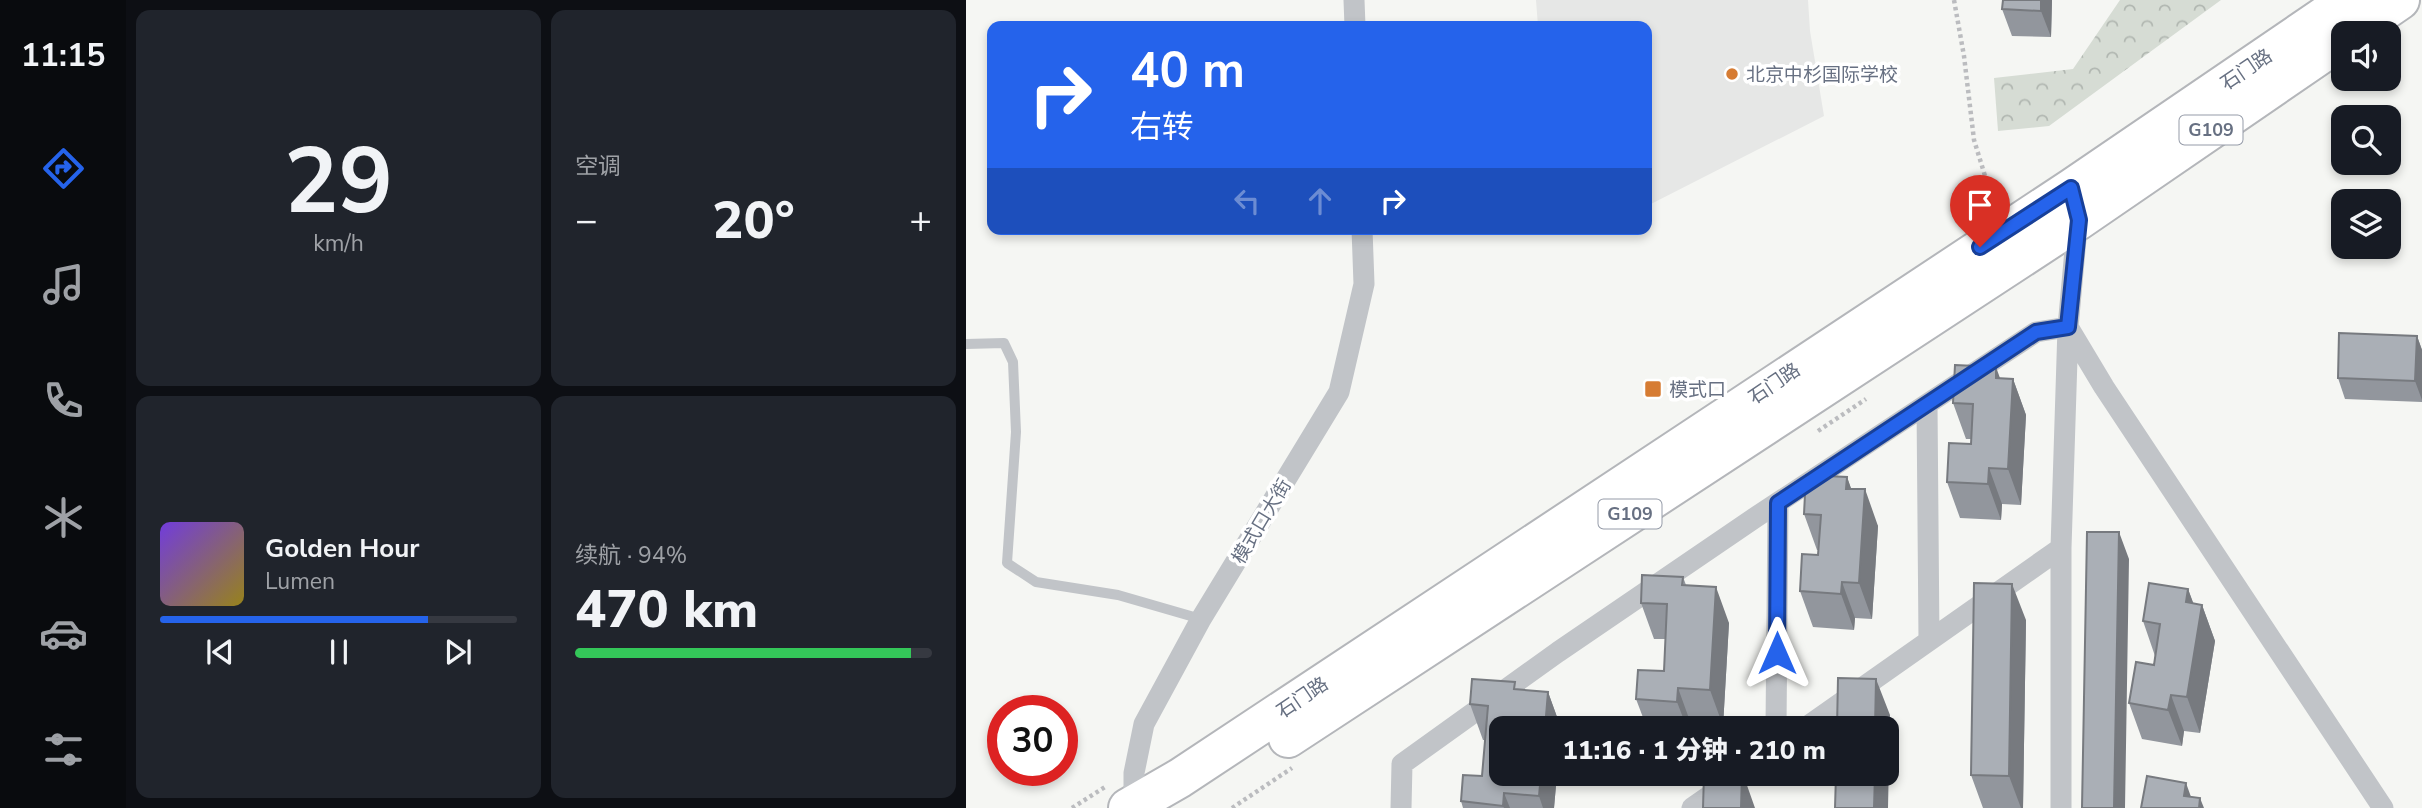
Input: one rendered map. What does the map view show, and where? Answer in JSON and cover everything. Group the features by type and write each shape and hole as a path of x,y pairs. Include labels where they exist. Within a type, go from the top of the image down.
{"highway":[{"name":"石门路","path":"1131,806 1180,778 2003,232 2075,204 2348,0"},
{"path":"2369,21 2400,0"},
{"name":"石门路","path":"1181,808 2075,204 2331,46"}],"street":[{"path":"1354,0 1355,21"},
{"path":"2061,808 2061,548 2075,204"},
{"name":"模式口大街","path":"1131,806 1144,724 1201,619 1339,392 1364,284 1362,235"},
{"path":"1401,808 1402,764 1558,652 2036,332 2068,327"},
{"path":"2068,327 2104,387 2383,808"},
{"path":"1927,404 1929,641"},
{"path":"1776,716 1778,503"},
{"path":"1822,716 2061,548"},
{"path":"1692,808 1724,786"}],"lane":[{"path":"966,344 1004,343 1013,362 1016,432 1007,563 1036,582 1118,595 1201,619"}],"path":[{"path":"1954,0 1974,140 2003,232"}],"shaded area":[{"name":"北京中杉国际学校","path":"1536,0 1808,0 1810,31 1824,116 1652,203 1652,21 1538,21"}],"green space":[{"path":"2120,0 2221,0 2049,126 1998,131 1994,78 2073,69"}],"building":[{"path":"2003,0 2041,0 2041,11 2002,9"},
{"path":"2339,333 2417,336 2415,381 2338,378"},
{"path":"1955,365 1996,367 1996,378 2013,379 2008,469 1989,468 1988,484 1947,482 1949,443 1971,444 1973,404 1953,403"},
{"path":"1806,475 1847,477 1846,489 1865,489 1859,583 1842,582 1841,594 1800,591 1802,554 1818,555 1821,515 1804,514"},
{"path":"2087,532 2119,532 2114,808 2082,808"},
{"path":"1642,575 1683,577 1682,585 1716,587 1710,690 1678,688 1677,702 1636,699 1638,670 1664,671 1667,604 1641,603"},
{"path":"1974,583 2012,584 2009,776 1971,775"},
{"path":"2149,583 2188,589 2186,602 2202,605 2187,697 2171,695 2168,710 2129,703 2136,662 2154,665 2160,624 2143,621"},
{"path":"1838,678 1876,679 1875,716 1837,716"},
{"path":"1472,679 1515,682 1514,689 1548,692 1546,716 1489,716 1489,786 1540,786 1539,796 1504,793 1503,806 1461,801 1463,775 1482,776 1488,706 1470,704"},
{"path":"2147,776 2186,783 2184,796 2200,798 2199,808 2141,808"},
{"path":"1704,786 1742,786 1741,808 1703,808"},
{"path":"1836,786 1875,786 1874,808 1835,808"}],"place":[{"name":"北京中杉国际学校","path":"1732,74"},
{"name":"模式口","path":"1653,389"}],"route":[{"path":"1777,653 1778,503 2036,332 2068,327 2079,220 2071,188 1980,247"}]}
